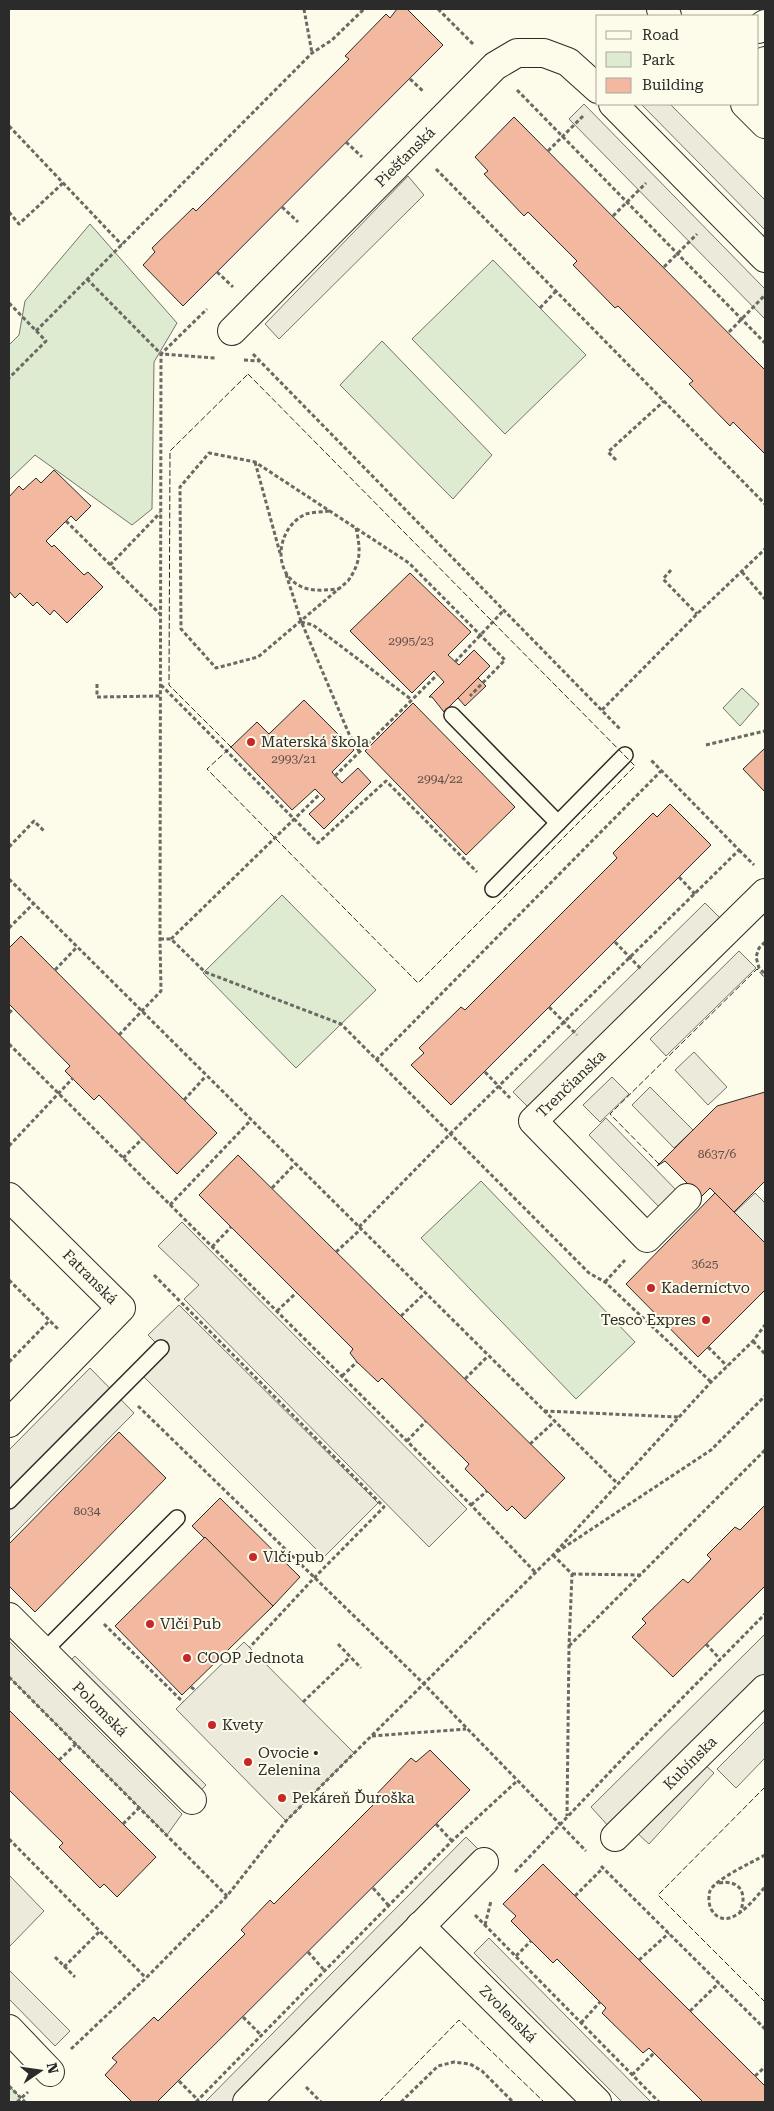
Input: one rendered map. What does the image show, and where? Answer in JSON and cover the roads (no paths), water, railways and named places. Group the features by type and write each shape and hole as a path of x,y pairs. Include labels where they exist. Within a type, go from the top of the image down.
{"street":[{"name":"Piešťanská","path":"232,331 495,66 517,53 544,53 568,62 596,87"},
{"path":"765,61 762,86 765,97"},
{"path":"614,105 765,258"},
{"path":"746,105 765,124"},
{"name":"Trenčianska","path":"687,1198 646,1238 533,1121 765,893"},
{"name":"Fatranská","path":"9,1197 121,1308 9,1422"},
{"name":"Polomská","path":"9,1617 192,1800"},
{"name":"Kubínska","path":"615,1838 765,1689"},
{"path":"247,2102 484,1862"},
{"name":"Zvolenská","path":"420,1926 597,2102"},
{"path":"9,2029 50,2072"}],"lane":[{"path":"452,715 558,823"},
{"path":"493,889 625,756"},
{"path":"9,1501 161,1348"},
{"path":"44,1652 177,1518"}],"place":[{"name":"Materská škola","path":"251,742"},
{"name":"Kaderníctvo","path":"651,1288"},
{"name":"Tesco Expres","path":"706,1320"},
{"name":"Vlčí pub","path":"253,1557"},
{"name":"Vlčí Pub","path":"150,1624"},
{"name":"COOP Jednota","path":"187,1658"},
{"name":"Kvety","path":"212,1725"},
{"name":"Ovocie • Zelenina","path":"248,1762"},
{"name":"Pekáreň Ďuroška","path":"282,1798"}]}
